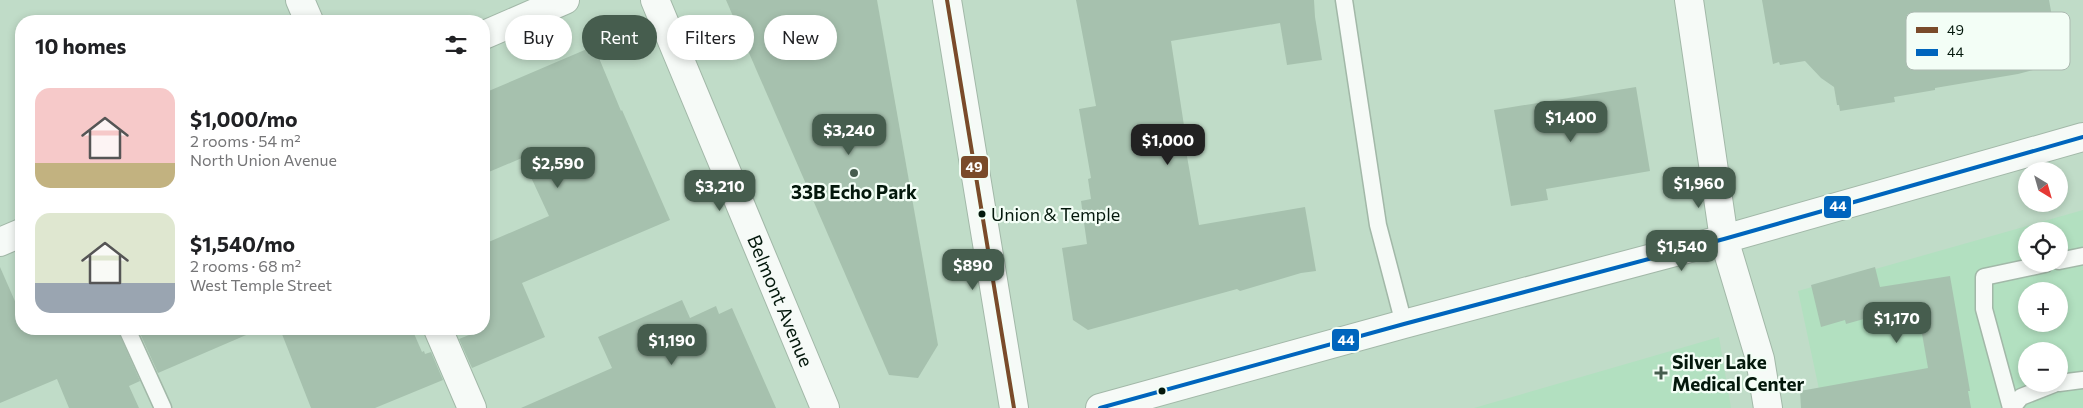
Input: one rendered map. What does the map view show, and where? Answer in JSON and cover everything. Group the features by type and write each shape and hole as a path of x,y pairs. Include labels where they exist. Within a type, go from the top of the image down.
{"street":[{"path":"300,0 306,15"},
{"path":"490,32 565,0"},
{"name":"Belmont Avenue","path":"655,0 825,408"},
{"path":"947,0 1014,408"},
{"path":"1689,0 1724,239 1760,359 1768,408"},
{"path":"1100,408 1404,324 1724,239 2083,137"},
{"path":"0,242 15,236"},
{"path":"441,335 472,408"}],"lane":[{"path":"1344,0 1378,225 1404,324"},
{"path":"2068,259 2083,256"},
{"path":"2012,408 1984,309 1984,277 2018,270"},
{"path":"130,335 163,408"},
{"path":"2068,382 2083,380"},
{"path":"2012,408 2021,397 2034,392"}],"shaded area":[{"path":"2083,210 2083,408 1823,408 1798,291 2018,228 2018,272 2068,272 2068,222 2041,222"},
{"name":"Silver Lake Medical Center","path":"1719,337 1731,408 1474,408"}],"building":[{"name":"33B Echo Park","path":"726,0 877,0 938,345 918,378 889,375 752,60 754,60 754,15 733,15"},
{"path":"1076,0 1314,0 1322,60 1287,65 1280,23 1171,41 1187,145 1185,145 1199,225 1305,207 1316,271 1301,273 1240,291 1237,289 1088,330 1073,320 1062,248 1087,244 1081,201 1091,199 1088,179 1091,178 1079,109 1096,106"},
{"path":"1762,0 2049,0 2051,12 1906,12 1906,70 2033,70 2018,74 1935,88 1935,90 1894,97 1895,102 1840,111 1834,87 1821,78 1805,61 1780,65 1779,62 1773,64"},
{"path":"582,51 582,60 600,60 670,220 522,283 545,337 472,368 459,339 469,335 490,335 490,241 549,216 522,158 490,171 490,90 561,60 572,60 572,55"},
{"path":"1636,87 1650,171 1546,189 1548,200 1511,206 1494,110"},
{"path":"0,267 15,301 15,335 120,335 140,381 129,386 139,408 69,408 57,379 0,403"},
{"path":"1875,267 1880,287 1950,276 1970,391 1968,391 1971,408 1801,408 1800,391 1928,368 1918,311 1878,315 1846,324 1845,320 1821,327 1811,285"},
{"path":"682,300 690,318 716,306 719,314 732,308 776,408 521,408 612,368 598,337"},
{"path":"141,335 246,335 158,373"},
{"path":"282,335 415,335 422,352 424,351 425,354 431,352 443,380 375,408 311,408"}],"transit line":[{"name":"49","path":"947,0 1014,408"},
{"name":"44","path":"1100,408 1404,324 1724,239 2083,137"}],"place":[{"name":"33B Echo Park","path":"854,173"},
{"name":"Union & Temple","path":"982,214"},
{"name":"Silver Lake Medical Center","path":"1661,373"}]}
